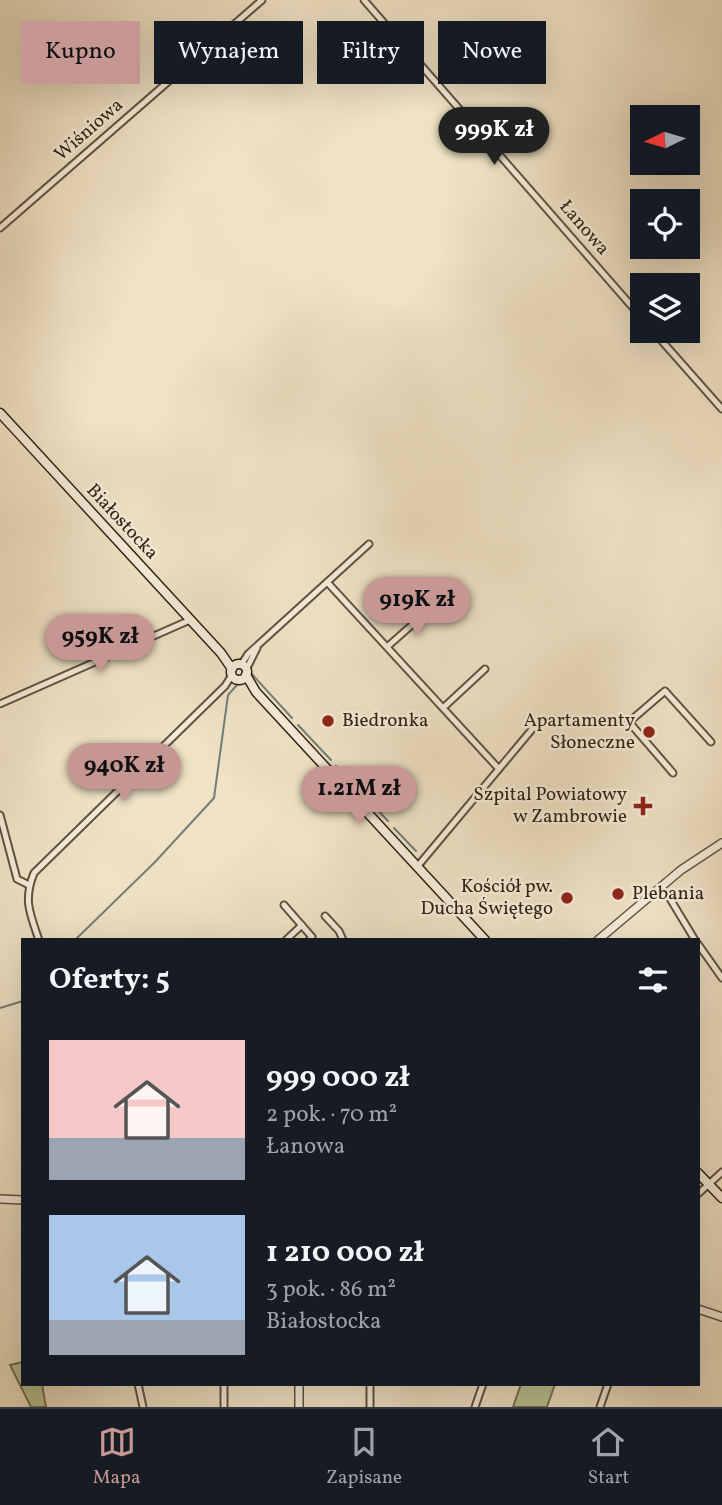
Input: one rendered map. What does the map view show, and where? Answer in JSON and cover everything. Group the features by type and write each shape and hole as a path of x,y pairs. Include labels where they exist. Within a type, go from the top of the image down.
{"main road":[{"name":"Białostocka","path":"0,413 483,938"},
{"path":"700,1174 722,1198"}],"street":[{"name":"Wiśniowa","path":"0,228 262,0"},
{"name":"Łanowa","path":"365,0 630,304"},
{"path":"664,343 722,409"},
{"path":"37,938 28,904 29,885 34,873 239,672 248,654 369,544"},
{"path":"327,582 499,769"},
{"path":"387,646 430,609"},
{"path":"0,704 190,620"},
{"path":"443,708 485,669"},
{"path":"673,773 629,722 665,691 711,742"},
{"path":"418,867 534,727"},
{"path":"0,815 17,879 29,885"},
{"path":"600,938 681,870 722,843"},
{"path":"660,888 669,897 695,938"},
{"path":"284,905 311,938"},
{"path":"325,916 342,938"},
{"path":"288,938 302,925"},
{"path":"700,946 722,978"},
{"path":"700,1192 722,1172"},
{"path":"0,1199 21,1200"},
{"path":"700,1310 722,1317"},
{"path":"138,1386 143,1407"},
{"path":"224,1386 224,1407"},
{"path":"299,1386 299,1407"},
{"path":"370,1386 370,1407"},
{"path":"475,1407 482,1386"},
{"path":"600,1407 607,1386"}],"green space":[{"path":"21,1362 21,1386 42,1386 46,1407 31,1407 10,1365"},
{"path":"520,1386 554,1386 547,1407 513,1407"}],"waterway":[{"path":"250,672 292,718"},
{"path":"77,938 155,862 214,798 228,695 237,685"},
{"path":"298,725 331,760"},
{"path":"336,766 388,821"},
{"path":"394,828 416,851"},
{"path":"0,1008 21,1002"}],"place":[{"name":"Biedronka","path":"328,721"},
{"name":"Apartamenty Słoneczne","path":"649,732"},
{"name":"Szpital Powiatowy w Zambrowie","path":"643,806"},
{"name":"Plebania","path":"618,894"},
{"name":"Kościół pw. Ducha Świętego","path":"567,898"}]}
